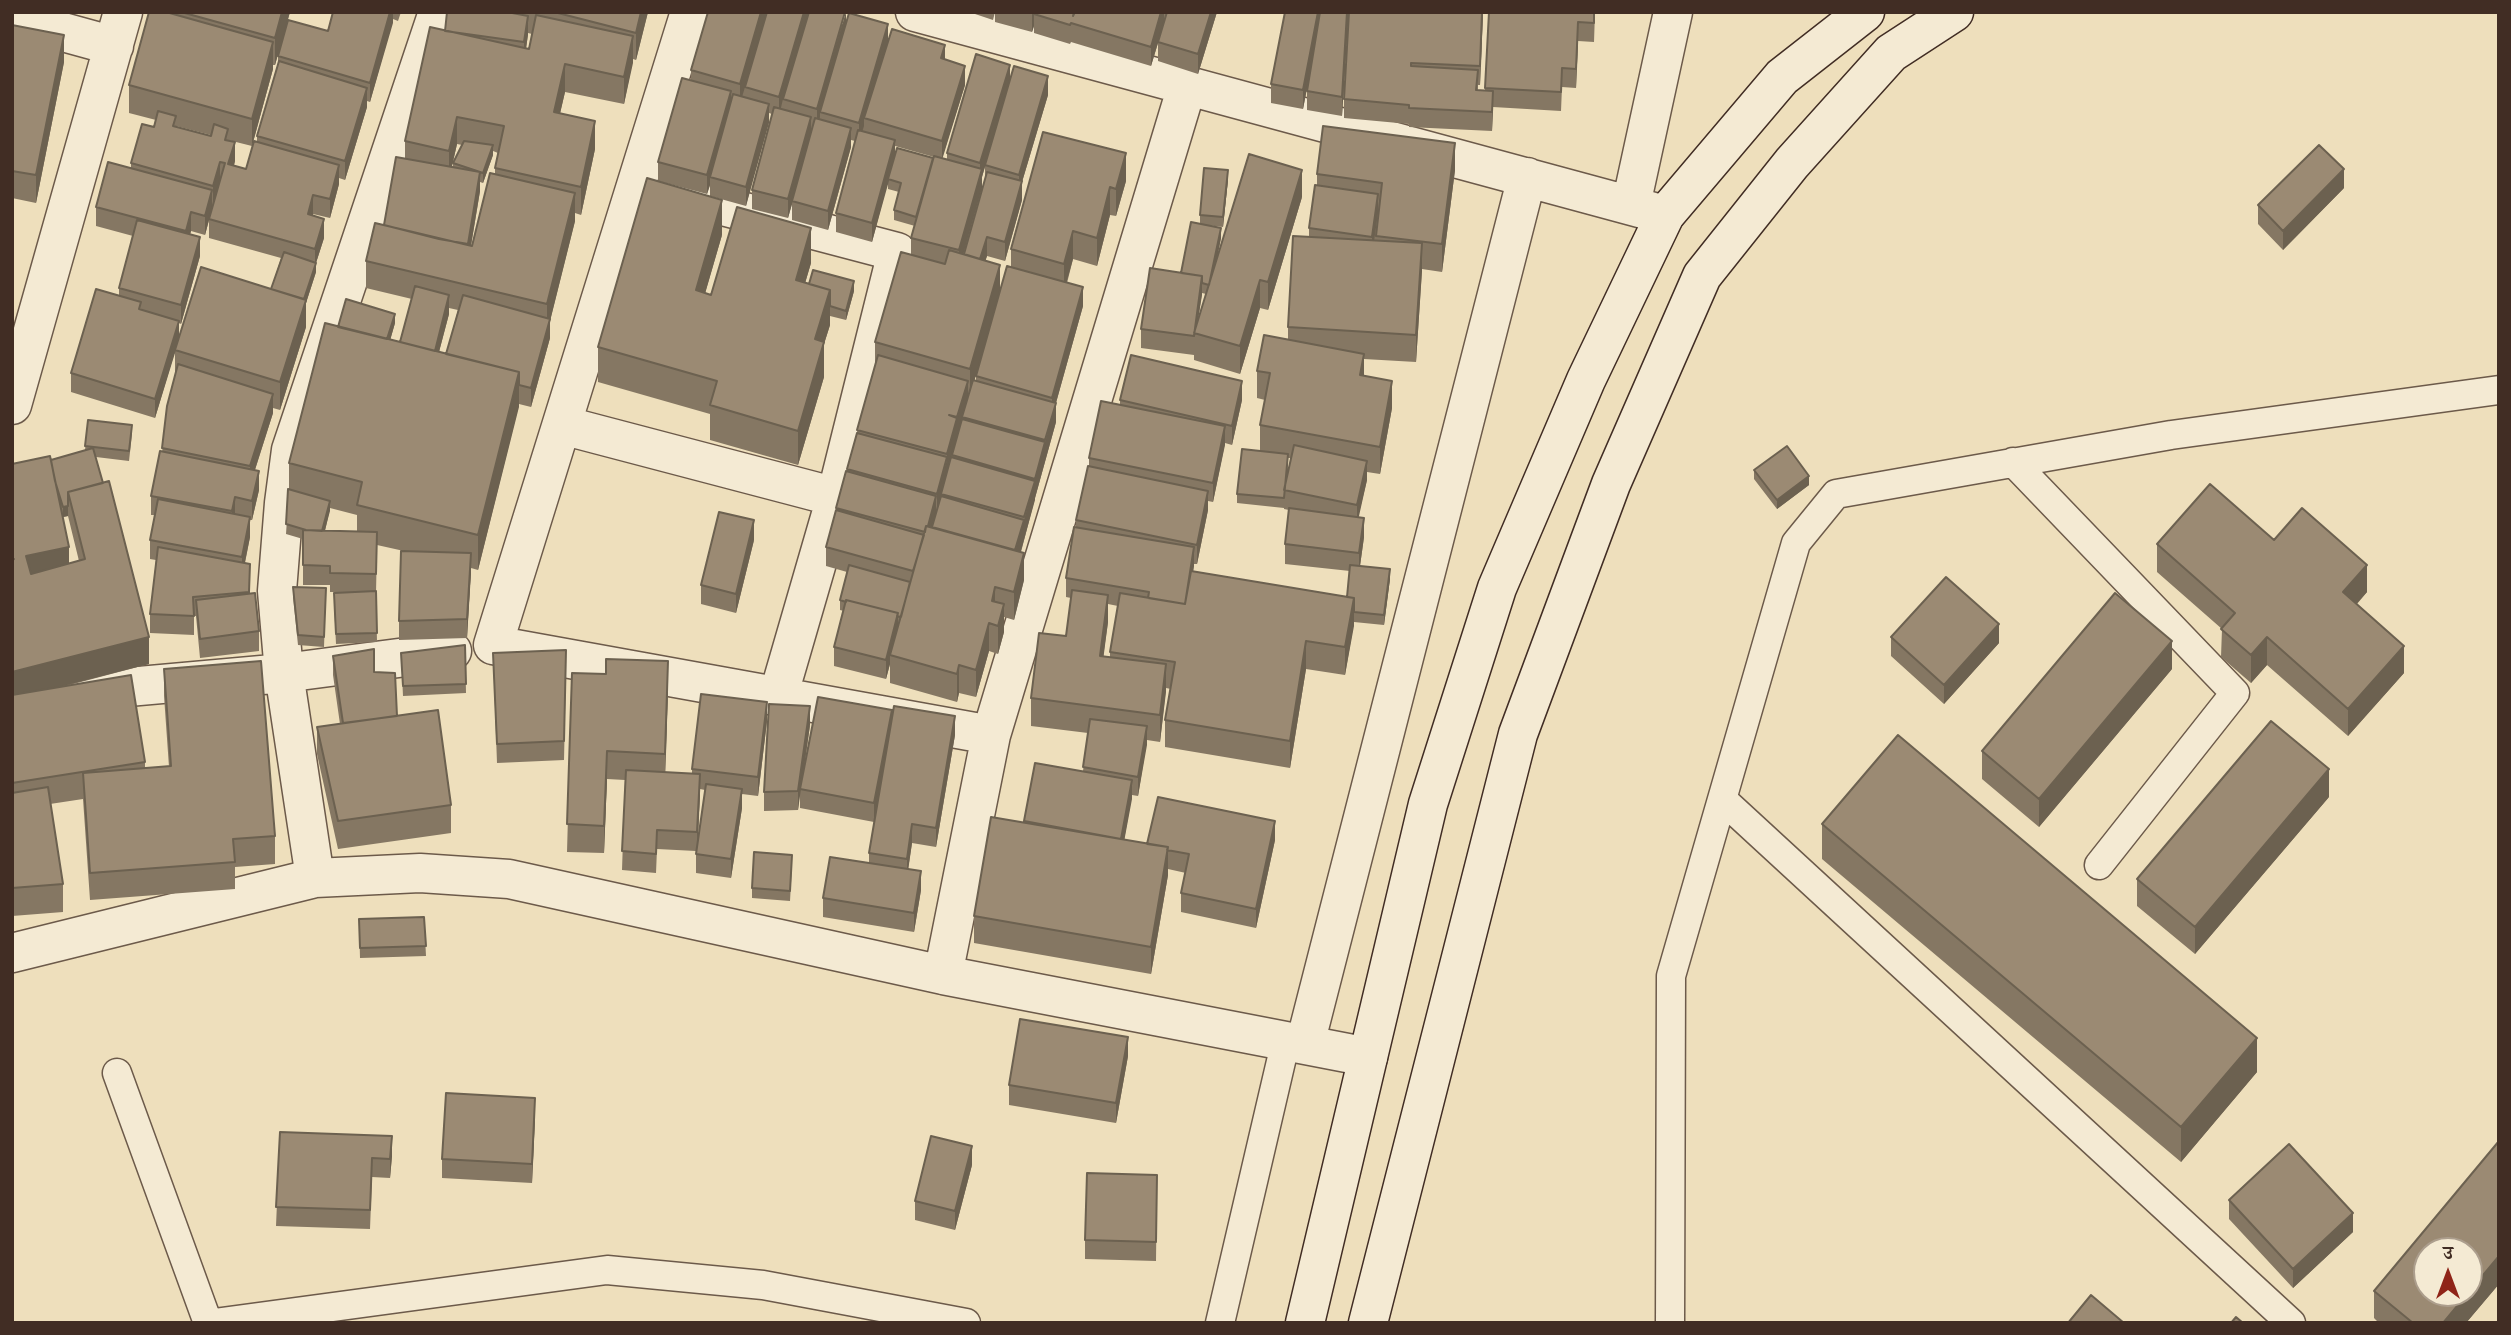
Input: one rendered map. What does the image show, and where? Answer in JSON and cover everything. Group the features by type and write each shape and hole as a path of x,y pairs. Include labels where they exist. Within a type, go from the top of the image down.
{"street":[{"path":"315,878 284,673 277,590 291,450 438,12"},
{"path":"493,645 690,12"},
{"path":"915,12 1648,210"},
{"path":"1305,1323 1428,804 1497,588 1586,380 1648,210 1673,12"},
{"path":"1648,210 1782,76 1865,12"},
{"path":"1368,1323 1518,734 1611,484 1702,276 1792,163 1891,53 1954,12"},
{"path":"12,18 119,29 12,405"},
{"path":"943,975 991,735 1187,86"},
{"path":"1296,1042 1527,177"},
{"path":"637,184 897,252 836,497 778,697"},
{"path":"562,425 836,497"},
{"path":"12,711 128,687 284,673 493,645 991,735"},
{"path":"12,953 315,878 420,873 509,879 943,975 1368,1057"}],"lane":[{"path":"1670,1323 1671,976 1796,543 1836,494 2171,435 2499,390"},
{"path":"2014,462 2235,693 2099,865"},
{"path":"1723,800 2291,1323"},
{"path":"1220,1323 1296,1042"},
{"path":"117,1073 208,1323"},
{"path":"214,1323 607,1270 763,1285 966,1323"}],"building":[{"path":"149,12 166,12 273,42 252,119 129,85"},
{"path":"181,12 282,12 275,38"},
{"path":"333,12 390,12 370,83 278,56 288,20 328,31"},
{"path":"447,12 507,12 528,16 524,42 445,31"},
{"path":"554,12 641,12 636,33"},
{"path":"708,12 761,12 740,84 691,70"},
{"path":"767,12 804,12 779,97 745,87"},
{"path":"809,12 845,12 817,109 783,99"},
{"path":"1034,12 1074,12 1073,16 1075,12 1161,12 1151,47 1071,23 1070,25"},
{"path":"1167,12 1211,12 1198,54 1158,42"},
{"path":"1285,12 1318,12 1303,90 1271,84"},
{"path":"1320,12 1347,12 1342,97 1307,91"},
{"path":"1349,12 1482,12 1480,66 1411,63 1411,66 1478,70 1476,90 1493,91 1492,112 1409,108 1409,105 1344,99"},
{"path":"1489,12 1594,12 1594,23 1578,22 1576,69 1562,68 1561,92 1485,88"},
{"path":"849,13 888,24 859,123 820,112"},
{"path":"536,15 633,36 624,77 565,64 554,112 595,121 581,187 495,168 504,126 457,117 449,151 405,141 430,27 529,49"},
{"path":"12,25 64,35 36,175 12,171"},
{"path":"892,29 945,45 941,58 965,66 942,141 864,118"},
{"path":"976,54 1010,65 980,163 947,153"},
{"path":"279,61 367,88 345,161 257,136"},
{"path":"1014,66 1048,76 1019,175 985,165"},
{"path":"682,78 731,91 707,175 658,162"},
{"path":"733,94 769,104 746,187 710,177"},
{"path":"774,107 811,117 788,199 752,190"},
{"path":"158,111 176,116 173,126 211,136 214,124 228,129 225,140 235,142 228,164 246,169 254,141 339,165 330,199 313,195 308,214 324,219 315,249 209,219 225,163 220,162 213,186 131,163 142,124 154,127"},
{"path":"815,118 851,128 828,211 792,201"},
{"path":"1323,126 1455,143 1442,244 1376,236 1382,183 1317,174"},
{"path":"858,130 895,140 872,223 836,213"},
{"path":"1043,132 1126,153 1116,189 1110,187 1097,238 1073,231 1064,264 1011,249"},
{"path":"464,141 493,145 483,173 453,163"},
{"path":"2319,145 2344,169 2283,231 2258,205"},
{"path":"897,148 933,158 916,217 894,210 901,183 888,179"},
{"path":"1249,154 1302,170 1268,282 1260,280 1240,346 1194,333"},
{"path":"934,156 982,169 959,250 911,238"},
{"path":"396,157 480,172 468,244 384,225"},
{"path":"108,162 212,190 205,216 191,212 186,231 96,207"},
{"path":"1204,168 1228,170 1223,217 1200,215"},
{"path":"987,172 1022,181 1005,242 987,237 980,259 964,254"},
{"path":"490,173 575,193 547,304 366,261 375,223 472,246"},
{"path":"647,178 722,200 696,290 711,295 737,207 811,228 796,280 830,290 815,339 824,342 798,431 710,405 717,381 598,347"},
{"path":"1315,185 1378,194 1372,237 1309,228"},
{"path":"137,220 200,237 181,305 119,288"},
{"path":"1191,222 1221,228 1209,285 1202,283 1202,276 1181,273"},
{"path":"1293,236 1422,243 1416,335 1288,327"},
{"path":"949,250 1000,265 970,369 875,342 901,252 945,264"},
{"path":"284,252 316,263 304,299 271,289"},
{"path":"1007,266 1083,287 1052,398 976,376"},
{"path":"201,267 306,300 280,382 175,350"},
{"path":"1150,268 1202,276 1194,336 1141,329"},
{"path":"813,270 854,281 846,311 830,306 830,290 809,284"},
{"path":"415,286 449,295 435,351 400,342"},
{"path":"96,289 141,302 139,309 179,321 155,399 71,373"},
{"path":"463,295 550,319 531,388 519,385 519,372 446,354"},
{"path":"346,299 395,314 387,339 338,327"},
{"path":"325,323 519,372 478,535 357,505 362,482 289,463"},
{"path":"1264,335 1364,354 1360,375 1392,381 1380,447 1260,425 1270,373 1257,371"},
{"path":"878,355 968,381 957,417 949,415 957,418 947,454 857,430"},
{"path":"1131,355 1242,381 1232,426 1120,400"},
{"path":"178,364 273,394 250,466 162,448 167,406"},
{"path":"973,380 1056,403 1045,440 962,417"},
{"path":"1101,401 1225,426 1213,483 1089,458"},
{"path":"962,419 1045,442 1035,479 952,455"},
{"path":"88,420 132,425 129,451 85,446"},
{"path":"857,433 947,457 937,494 847,469"},
{"path":"1294,445 1367,461 1357,505 1284,490"},
{"path":"1787,446 1809,476 1777,500 1754,470"},
{"path":"93,448 103,483 68,492 68,506 63,507 51,460"},
{"path":"1242,449 1288,454 1284,498 1237,494"},
{"path":"160,451 259,471 252,501 235,497 232,511 151,496"},
{"path":"50,456 69,547 26,556 31,574 85,559 68,492 109,481 149,637 12,672 12,464"},
{"path":"951,457 1035,481 1024,517 941,494"},
{"path":"1088,466 1208,491 1197,545 1076,520"},
{"path":"846,471 936,496 925,532 836,508"},
{"path":"2210,484 2274,540 2302,508 2367,565 2343,592 2404,646 2348,709 2267,637 2251,655 2221,629 2235,613 2157,544"},
{"path":"288,489 330,501 322,531 286,524"},
{"path":"941,496 1024,520 1015,550 932,527"},
{"path":"158,499 250,517 242,557 150,540"},
{"path":"1289,508 1364,518 1359,553 1285,544"},
{"path":"836,510 924,535 913,571 826,547"},
{"path":"719,512 754,520 736,594 701,585"},
{"path":"926,526 1024,553 1014,592 995,587 992,601 1004,604 998,626 989,623 976,670 959,665 957,674 890,655"},
{"path":"1074,527 1194,547 1185,604 1148,598 1149,592 1066,578"},
{"path":"303,530 377,532 376,574 330,573 330,566 303,565"},
{"path":"158,547 250,564 249,592 193,597 194,616 150,614"},
{"path":"401,551 471,553 467,619 399,621"},
{"path":"849,565 910,582 901,617 897,616 898,613 840,600"},
{"path":"1350,565 1390,569 1384,615 1354,612 1354,598 1347,597"},
{"path":"1191,571 1354,598 1345,647 1306,641 1290,741 1165,720 1175,662 1110,652 1120,593 1185,604"},
{"path":"1946,577 1999,624 1944,685 1891,637"},
{"path":"293,587 326,588 324,637 298,635"},
{"path":"1072,590 1108,595 1100,656 1166,664 1160,715 1031,698 1039,633 1066,636"},
{"path":"376,591 377,633 336,634 334,593"},
{"path":"255,593 259,631 200,639 196,600"},
{"path":"2115,593 2172,641 2039,799 1982,751"},
{"path":"846,600 898,613 886,660 834,647"},
{"path":"465,645 466,684 403,686 401,653"},
{"path":"374,649 374,672 395,673 397,716 343,723 333,656"},
{"path":"566,650 564,741 497,744 493,653"},
{"path":"606,659 668,661 665,754 607,751 604,826 567,824 572,673 606,674"},
{"path":"261,661 275,836 233,839 235,862 90,873 83,773 171,766 164,669"},
{"path":"131,675 145,762 12,783 12,695"},
{"path":"701,694 767,702 758,777 692,769"},
{"path":"818,697 892,710 874,803 800,789"},
{"path":"769,704 810,706 798,791 764,792"},
{"path":"894,706 955,716 936,828 912,824 907,859 869,853"},
{"path":"438,710 451,805 338,821 317,727"},
{"path":"1090,719 1147,726 1138,777 1083,767"},
{"path":"2271,721 2329,769 2195,927 2137,879"},
{"path":"1898,735 2257,1038 2181,1127 1822,824"},
{"path":"1035,763 1132,780 1121,839 1024,821"},
{"path":"626,770 700,774 697,832 657,830 656,854 622,851"},
{"path":"706,784 742,789 731,859 696,854"},
{"path":"48,787 63,884 12,888 12,793"},
{"path":"1158,797 1275,821 1256,909 1181,893 1189,854 1147,844"},
{"path":"991,817 1168,847 1151,947 974,916"},
{"path":"754,852 792,855 790,891 752,888"},
{"path":"830,857 921,871 914,913 823,898"},
{"path":"424,917 426,946 360,948 359,919"},
{"path":"1020,1019 1128,1037 1116,1103 1009,1085"},
{"path":"446,1093 535,1098 532,1164 442,1159"},
{"path":"280,1132 392,1136 390,1159 372,1158 370,1210 276,1207"},
{"path":"931,1136 972,1146 955,1211 915,1201"},
{"path":"2499,1141 2499,1256 2483,1275 2483,1237 2419,1237"},
{"path":"2289,1144 2353,1213 2293,1269 2229,1200"},
{"path":"1087,1173 1157,1175 1156,1242 1085,1240"},
{"path":"2413,1244 2413,1307 2456,1307 2443,1323 2413,1323 2374,1291"},
{"path":"2091,1295 2124,1323 2068,1323"},
{"path":"2236,1317 2243,1323 2231,1323"}]}
